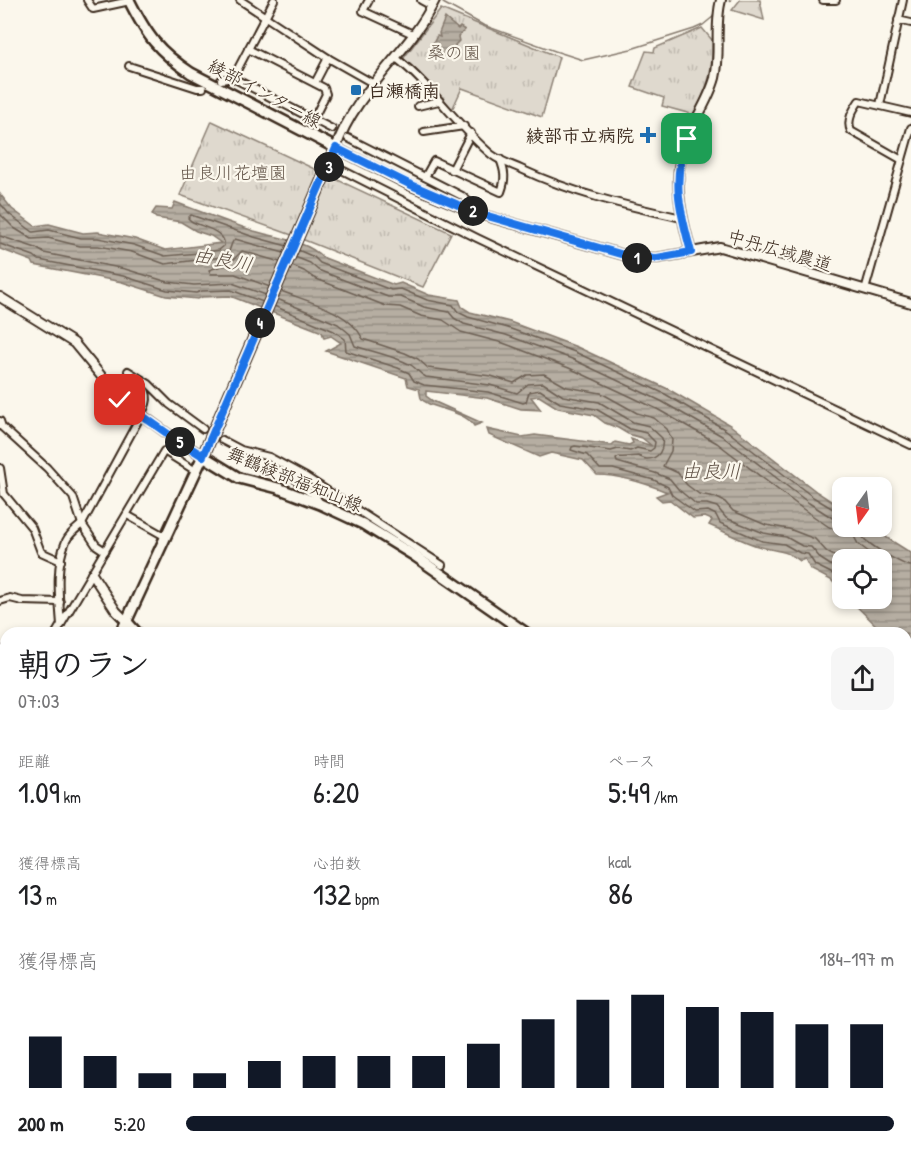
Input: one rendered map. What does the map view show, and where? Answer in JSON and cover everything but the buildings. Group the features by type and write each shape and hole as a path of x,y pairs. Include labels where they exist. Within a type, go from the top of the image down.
{"main road":[{"name":"綾部インター線","path":"129,1 154,44 173,61 191,73 336,148 331,167 203,456"},
{"name":"舞鶴綾部福知山線","path":"124,627 203,456 238,478 278,488 320,504 363,525 414,555 517,627"},
{"path":"127,622 132,627"}],"street":[{"path":"87,0 93,9 129,1"},
{"path":"240,0 328,58 374,84"},
{"path":"233,78 274,0"},
{"path":"369,0 363,11 413,34"},
{"path":"336,148 351,114 396,58 434,3 421,0"},
{"path":"691,252 682,218 678,165 687,139 715,78 722,0"},
{"path":"823,0 836,0"},
{"path":"880,105 903,0"},
{"path":"898,20 911,23"},
{"path":"248,49 324,88 326,94 313,120"},
{"path":"315,83 328,58"},
{"path":"396,58 420,79 494,156 543,179 578,191 618,204 682,218"},
{"path":"129,66 203,88"},
{"path":"221,80 233,78 332,129"},
{"path":"418,106 439,101"},
{"path":"902,160 849,129 851,116 859,101 911,113"},
{"path":"424,132 464,126"},
{"path":"866,291 911,128"},
{"path":"453,170 471,133"},
{"path":"348,138 462,196 470,203"},
{"name":"中丹広域農道","path":"336,148 409,184 489,217 631,257 657,258 720,247 911,303"},
{"path":"425,177 434,161 501,192 505,172 500,159"},
{"path":"331,167 911,445"},
{"path":"0,297 74,343 120,400 203,456"},
{"path":"144,409 148,400 147,392 128,371 149,384 169,404 203,429"},
{"path":"61,625 61,561 66,542 82,524 139,419"},
{"path":"1,426 47,468 73,497 82,524 96,546 105,551"},
{"path":"222,440 241,450 269,457 284,465 346,502 442,565"},
{"path":"61,625 164,451 191,468"},
{"path":"284,465 303,488 315,495 320,504"},
{"path":"0,468 4,495 32,528 41,552 61,561"},
{"path":"127,515 166,537"},
{"path":"92,574 116,611 127,622"},
{"path":"0,601 10,598 22,601 60,602"}],"green space":[{"path":"740,0 760,0 764,20 732,10"},
{"name":"桑の園","path":"441,9 559,57 542,117 462,88 451,112 403,59"},
{"path":"702,28 712,40 712,62 706,87 695,115 662,106 664,98 632,87 646,51 654,52 655,48"},
{"name":"由良川花壇園","path":"212,121 451,233 423,287 289,234 180,195"}],"water":[{"path":"445,18 458,29 460,27 465,30 458,37 456,49 450,54 441,56 430,49 437,36 440,37 439,33"},
{"name":"由良川","path":"0,194 12,209 35,226 49,224 83,233 98,232 135,239 165,250 221,243 181,222 156,218 152,214 156,208 172,209 175,202 254,231 300,243 322,257 394,285 401,283 429,295 459,300 462,307 470,312 510,322 577,347 668,389 730,425 832,502 832,537 886,537 911,553 911,627 878,627 859,609 892,609 892,549 832,549 832,581 810,569 805,559 800,561 786,553 741,540 709,525 712,520 705,517 693,518 670,500 662,501 656,496 667,492 633,480 597,475 583,460 551,453 539,457 489,435 487,429 522,437 535,435 612,445 615,442 629,445 633,443 631,439 652,446 642,438 605,423 594,415 558,408 539,396 531,397 541,410 521,409 487,398 426,391 426,396 433,401 482,423 474,426 463,416 424,401 419,389 408,386 406,378 326,351 341,343 331,336 324,338 322,332 230,296 198,299 166,296 122,282 34,265 32,261 0,249"}],"waterway":[{"path":"443,3 483,25 583,60 631,49 694,29 714,16"}],"place":[{"name":"白瀬橋南","path":"356,90"},
{"name":"綾部市立病院","path":"648,135"}],"route":[{"path":"120,400 203,456 336,148 409,184 477,213 631,257 657,258 691,252 682,218 677,178 678,165 687,139"}]}
